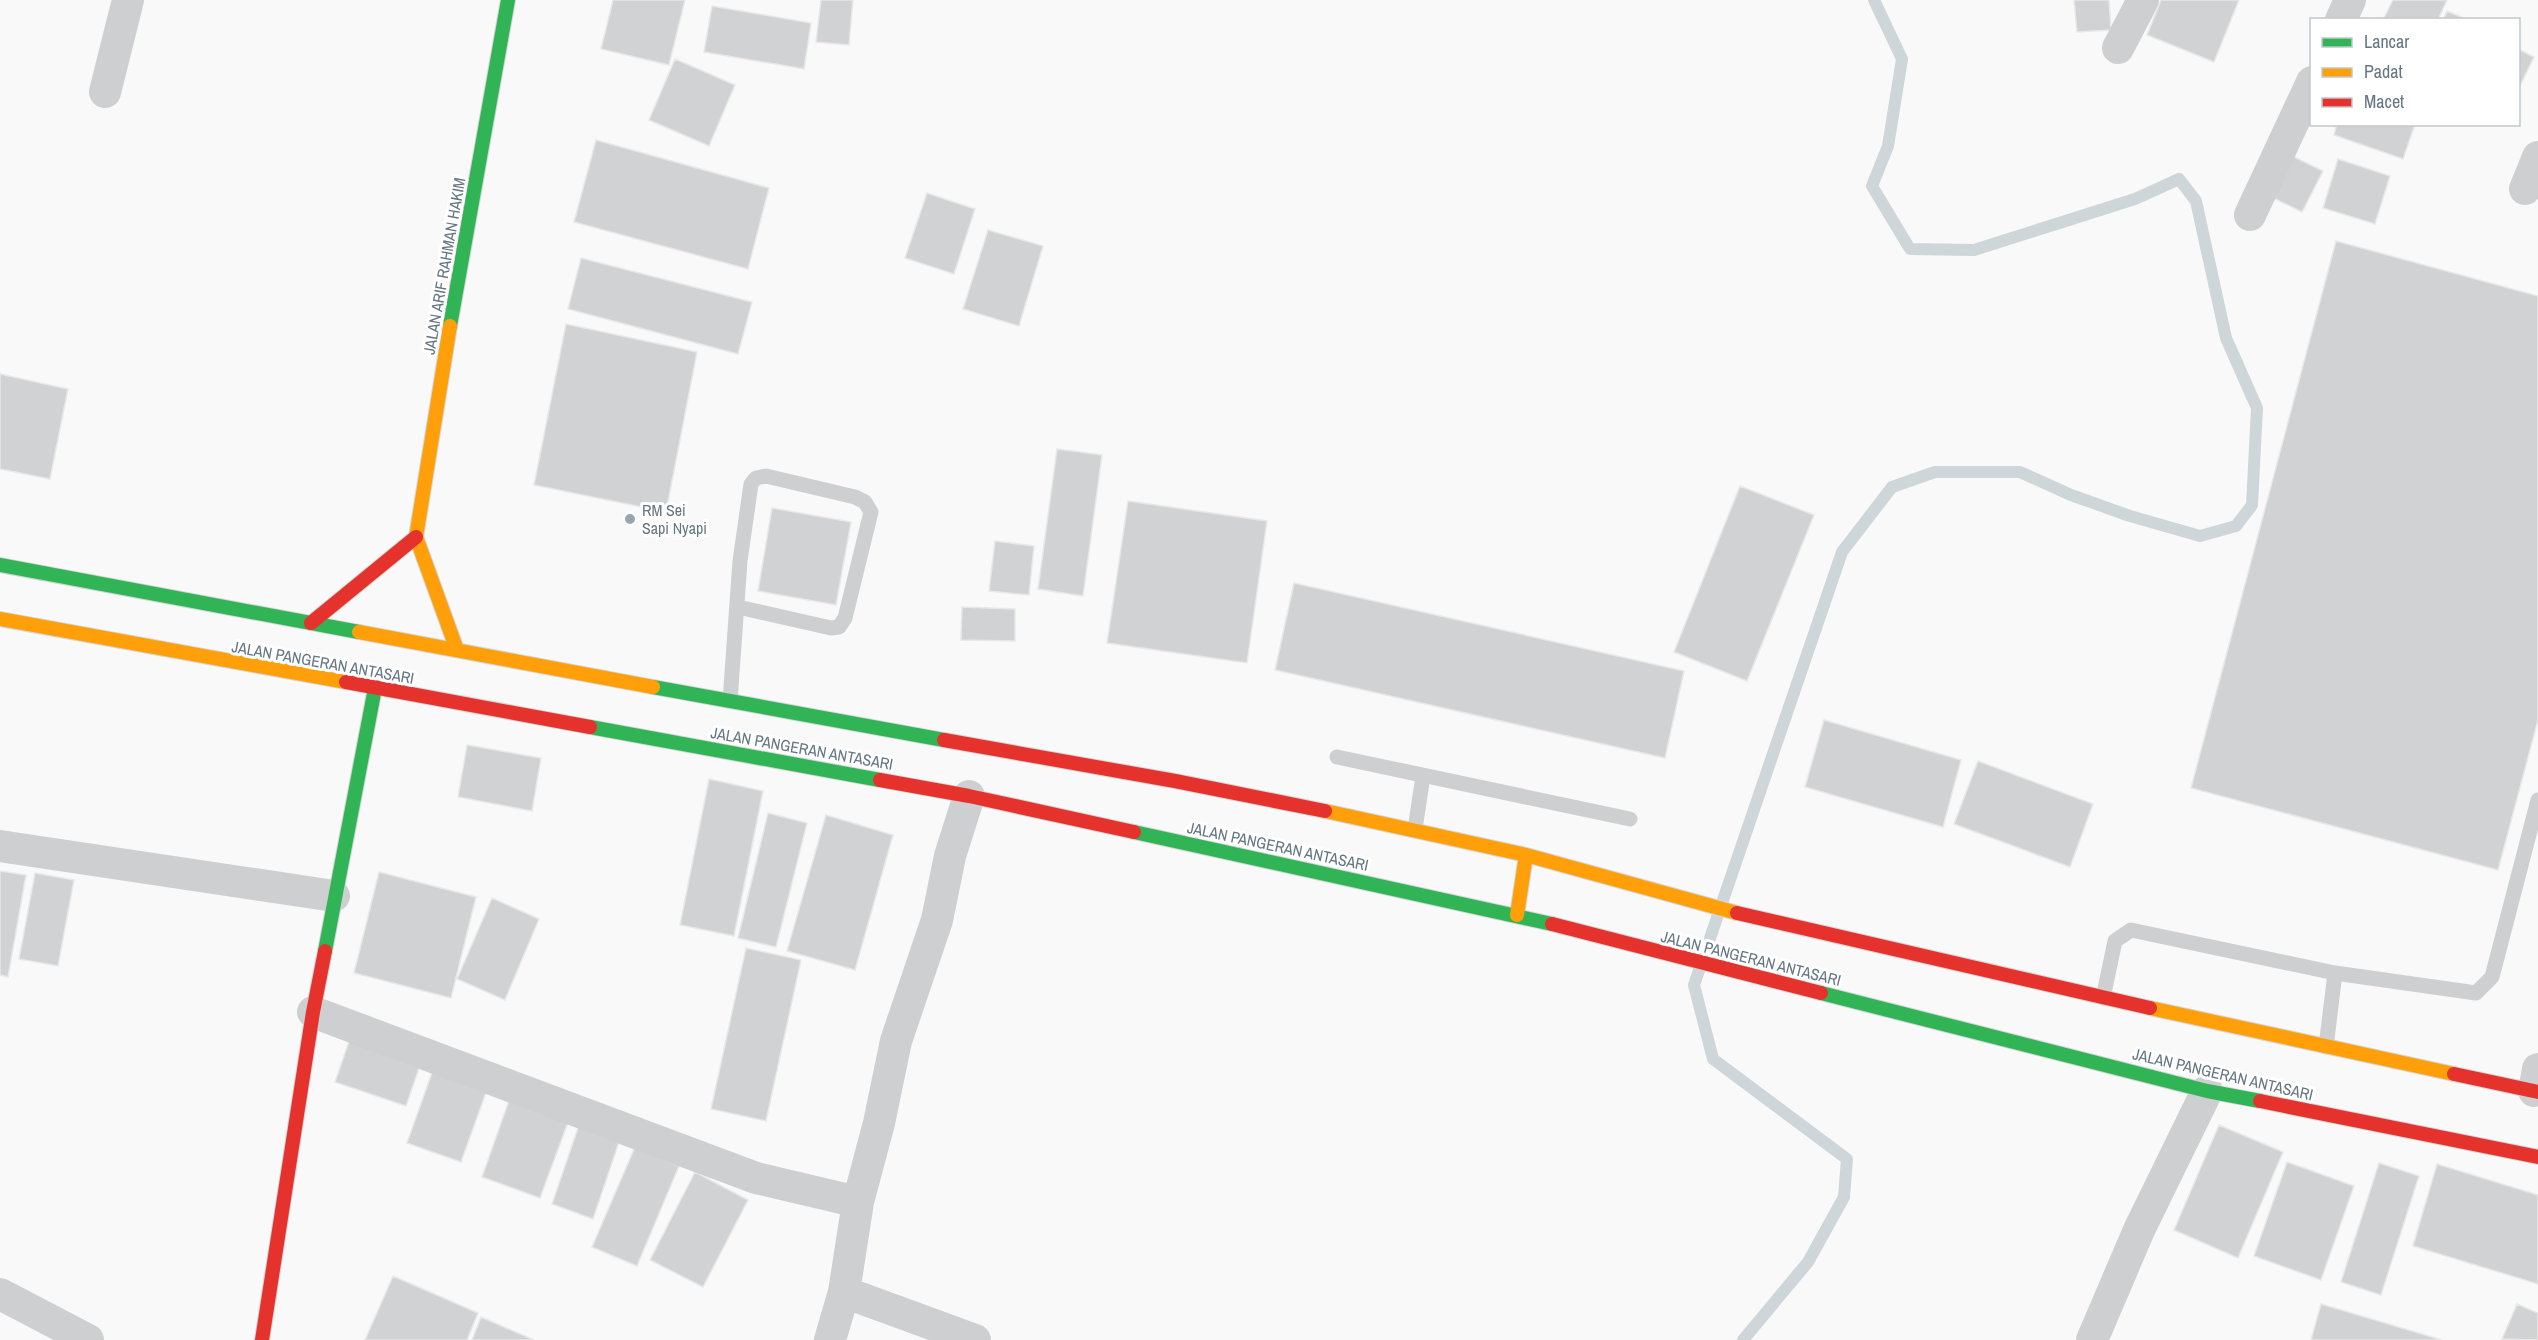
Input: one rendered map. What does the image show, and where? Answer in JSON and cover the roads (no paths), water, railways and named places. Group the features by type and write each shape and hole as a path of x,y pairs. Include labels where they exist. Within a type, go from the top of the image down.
{"main road":[{"name":"JALAN ARIF RAHMAN HAKIM","path":"457,650 416,537 452,314 508,0"},
{"path":"311,623 416,537"},
{"name":"JALAN PANGERAN ANTASARI","path":"0,565 1175,781 1415,830 1526,855 1765,921 2103,998 2326,1047 2537,1084"},
{"name":"JALAN PANGERAN ANTASARI","path":"0,619 844,771 969,796 1517,915 2207,1091 2538,1157"},
{"path":"262,1340 313,1012 375,688"},
{"path":"1517,915 1526,855"}],"street":[{"path":"105,92 128,0"},
{"path":"2118,48 2143,0"},
{"path":"2342,18 2350,0"},
{"path":"2250,214 2310,86"},
{"path":"2525,189 2538,157"},
{"path":"830,1340 844,1292 858,1202 879,1123 896,1041 937,920 950,856 969,796"},
{"path":"0,846 334,896"},
{"path":"313,1012 756,1178 858,1202"},
{"path":"2092,1340 2139,1230 2207,1091"},
{"path":"844,1292 975,1340"},
{"path":"0,1294 88,1340"}],"lane":[{"path":"730,701 745,519 751,484 756,478 766,476 855,497 865,502 872,512 845,618 839,627 831,628 738,607"},
{"path":"1337,757 1630,819"},
{"path":"1415,830 1423,776"},
{"path":"2103,998 2115,941 2131,930 2335,972 2476,993 2492,977 2538,800"},
{"path":"2326,1047 2335,972"}],"waterway":[{"path":"1743,1340 1808,1262 1844,1197 1847,1159 1713,1059 1694,985 1842,552 1892,487 1935,472 2020,472 2071,495 2130,516 2200,536 2236,526 2252,505 2257,408 2226,338 2196,201 2179,179 2135,199 1974,250 1910,249 1872,186 1888,146 1902,59 1874,0"}],"place":[{"name":"RM Sei Sapi Nyapi","path":"630,519"}]}
